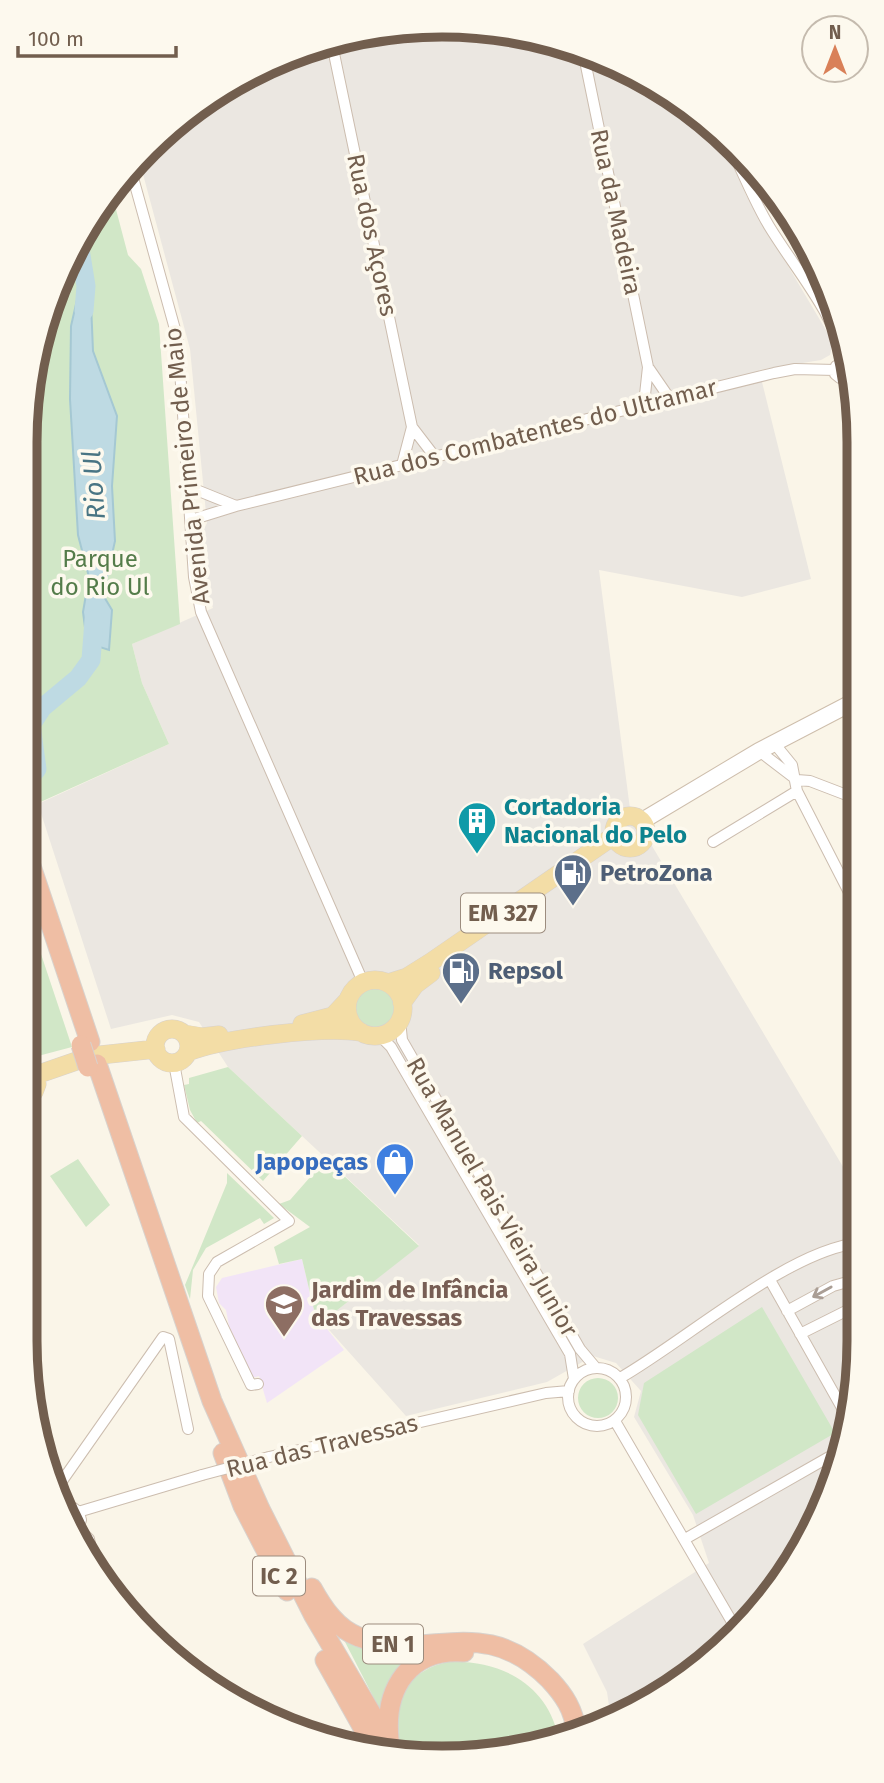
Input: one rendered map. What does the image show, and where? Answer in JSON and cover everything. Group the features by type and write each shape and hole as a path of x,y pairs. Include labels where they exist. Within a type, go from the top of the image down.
{"highway":[{"name":"IC 2","path":"37,887 200,1392 243,1506 272,1564 381,1742"},
{"name":"IC 2","path":"37,911 86,1044"},
{"name":"IC 2","path":"93,1065 205,1384 314,1616 382,1742"},
{"name":"EN 1","path":"249,1482 319,1600 345,1630 376,1643 472,1640 509,1651 536,1666 562,1692 575,1716 576,1724"},
{"name":"EN 1","path":"386,1742 390,1699 400,1679 432,1656 452,1651 505,1661 529,1675 553,1700 563,1728"}],"main road":[{"name":"EM 327","path":"618,840 630,848 644,841 646,831 642,821 759,751 847,705"},
{"name":"EM 327","path":"363,982 372,980 388,983 407,977 618,840"},
{"name":"EM 327","path":"379,1035 388,1032 415,985 618,840"},
{"path":"363,982 333,1016 313,1022 202,1037 175,1030 164,1032 157,1039 156,1049 160,1058 181,1058 202,1047 342,1029 379,1035"},
{"path":"388,983 400,995 401,1012"},
{"path":"347,1001 349,1018 361,1032"},
{"path":"181,1058 189,1042 184,1034"},
{"path":"37,1069 91,1056 156,1049"}],"street":[{"name":"Rua dos Açores","path":"334,52 412,427 435,457"},
{"name":"Rua da Madeira","path":"586,63 648,368 644,404"},
{"path":"748,177 768,225 800,272 829,322"},
{"name":"Avenida Primeiro de Maio","path":"133,179 178,340 194,578 211,640 363,982"},
{"name":"Rua dos Combatentes do Ultramar","path":"191,520 236,506 644,404 796,369 835,370 839,365"},
{"name":"Rua da Madeira","path":"648,368 670,399"},
{"name":"Rua dos Açores","path":"402,465 412,427"},
{"path":"189,487 236,506"},
{"path":"774,743 792,765 797,785 847,888"},
{"path":"759,751 797,785"},
{"path":"713,842 797,785 810,781 847,795"},
{"name":"Rua Manuel Pais Vieira Junior","path":"401,1012 402,1040 408,1051 580,1349 596,1367"},
{"name":"Rua Manuel Pais Vieira Junior","path":"379,1035 391,1047 570,1354 574,1379"},
{"path":"181,1058 184,1117 289,1221 217,1262 209,1274 208,1296 251,1385 258,1384"},
{"path":"620,1378 770,1280 817,1255 847,1243"},
{"path":"770,1280 841,1407"},
{"path":"787,1311 833,1286 847,1282"},
{"path":"800,1334 847,1310"},
{"path":"62,1481 163,1337 169,1339 188,1429"},
{"path":"596,1367 607,1369 620,1378 627,1397 624,1410 615,1420 598,1426 581,1421 570,1407 569,1391 574,1379 586,1370 596,1367"},
{"name":"Rua das Travessas","path":"78,1512 269,1457 546,1393 569,1391"},
{"path":"615,1420 733,1624"},
{"path":"685,1539 830,1456"},
{"path":"74,1509 78,1512 80,1522"}],"shaded area":[{"path":"442,37 495,40 572,58 645,91 689,120 728,155 746,195 833,342 830,355 821,360 759,370 811,579 742,597 599,570 630,809 847,1174 847,1341 844,1394 833,1446 816,1496 779,1566 764,1588 729,1628 689,1663 667,1678 609,1709 607,1692 583,1644 709,1563 693,1515 634,1417 641,1391 616,1363 593,1356 547,1382 406,1416 322,1322 419,1245 228,1067 199,1022 172,1015 111,1029 38,804 169,744 142,683 132,644 213,608 206,585 202,533 207,523 190,349 142,170 195,120 239,91 287,68 312,58 363,45 389,40"},
{"name":"Jardim de Infância das Travessas","path":"302,1259 315,1314 344,1350 267,1403 259,1376 252,1378 229,1326 226,1310 219,1303 216,1287 222,1278"}],"green space":[{"name":"Parque do Rio Ul","path":"114,203 128,255 141,269 159,324 180,624 132,644 142,683 169,744 37,804 37,442 40,389 51,337 68,287 91,239"},
{"path":"37,942 72,1047 37,1056"},
{"path":"375,987 389,993 395,1007 389,1021 375,1027 361,1021 355,1007 361,993"},
{"path":"228,1067 302,1136 263,1181 201,1121 197,1123 190,1110 184,1085 189,1084 189,1078"},
{"path":"78,1159 110,1205 86,1227 50,1176"},
{"path":"326,1159 419,1246 322,1322 315,1314 302,1259 279,1264 274,1247 310,1227 279,1204 290,1200"},
{"path":"227,1173 274,1218 264,1224 260,1218 206,1248 193,1270 190,1299 185,1285 227,1183"},
{"path":"762,1307 835,1433 696,1514 638,1415 644,1383"},
{"path":"598,1378 612,1384 618,1398 612,1412 598,1418 584,1412 578,1398 584,1384"},
{"path":"343,1638 447,1646 391,1680 379,1708"},
{"path":"447,1662 466,1662 502,1670 517,1678 543,1702 556,1729 495,1743 442,1746 401,1744 396,1722 401,1695 408,1684 431,1667"}],"water":[{"path":"86,286 91,303 93,351 117,416 112,486 115,541 103,595 112,610 109,650 87,643 83,612 89,577 78,535 70,399 71,326 79,291"}],"waterway":[{"name":"Rio Ul","path":"81,258 86,286 84,311"},
{"name":"Rio Ul","path":"37,716 42,708 78,678 91,660 94,620"}],"place":[{"name":"Cortadoria Nacional do Pelo","path":"477,855"},
{"name":"PetroZona","path":"573,907"},
{"name":"Repsol","path":"461,1005"},
{"name":"Japopeças","path":"395,1196"},
{"name":"Jardim de Infância das Travessas","path":"284,1338"}]}
